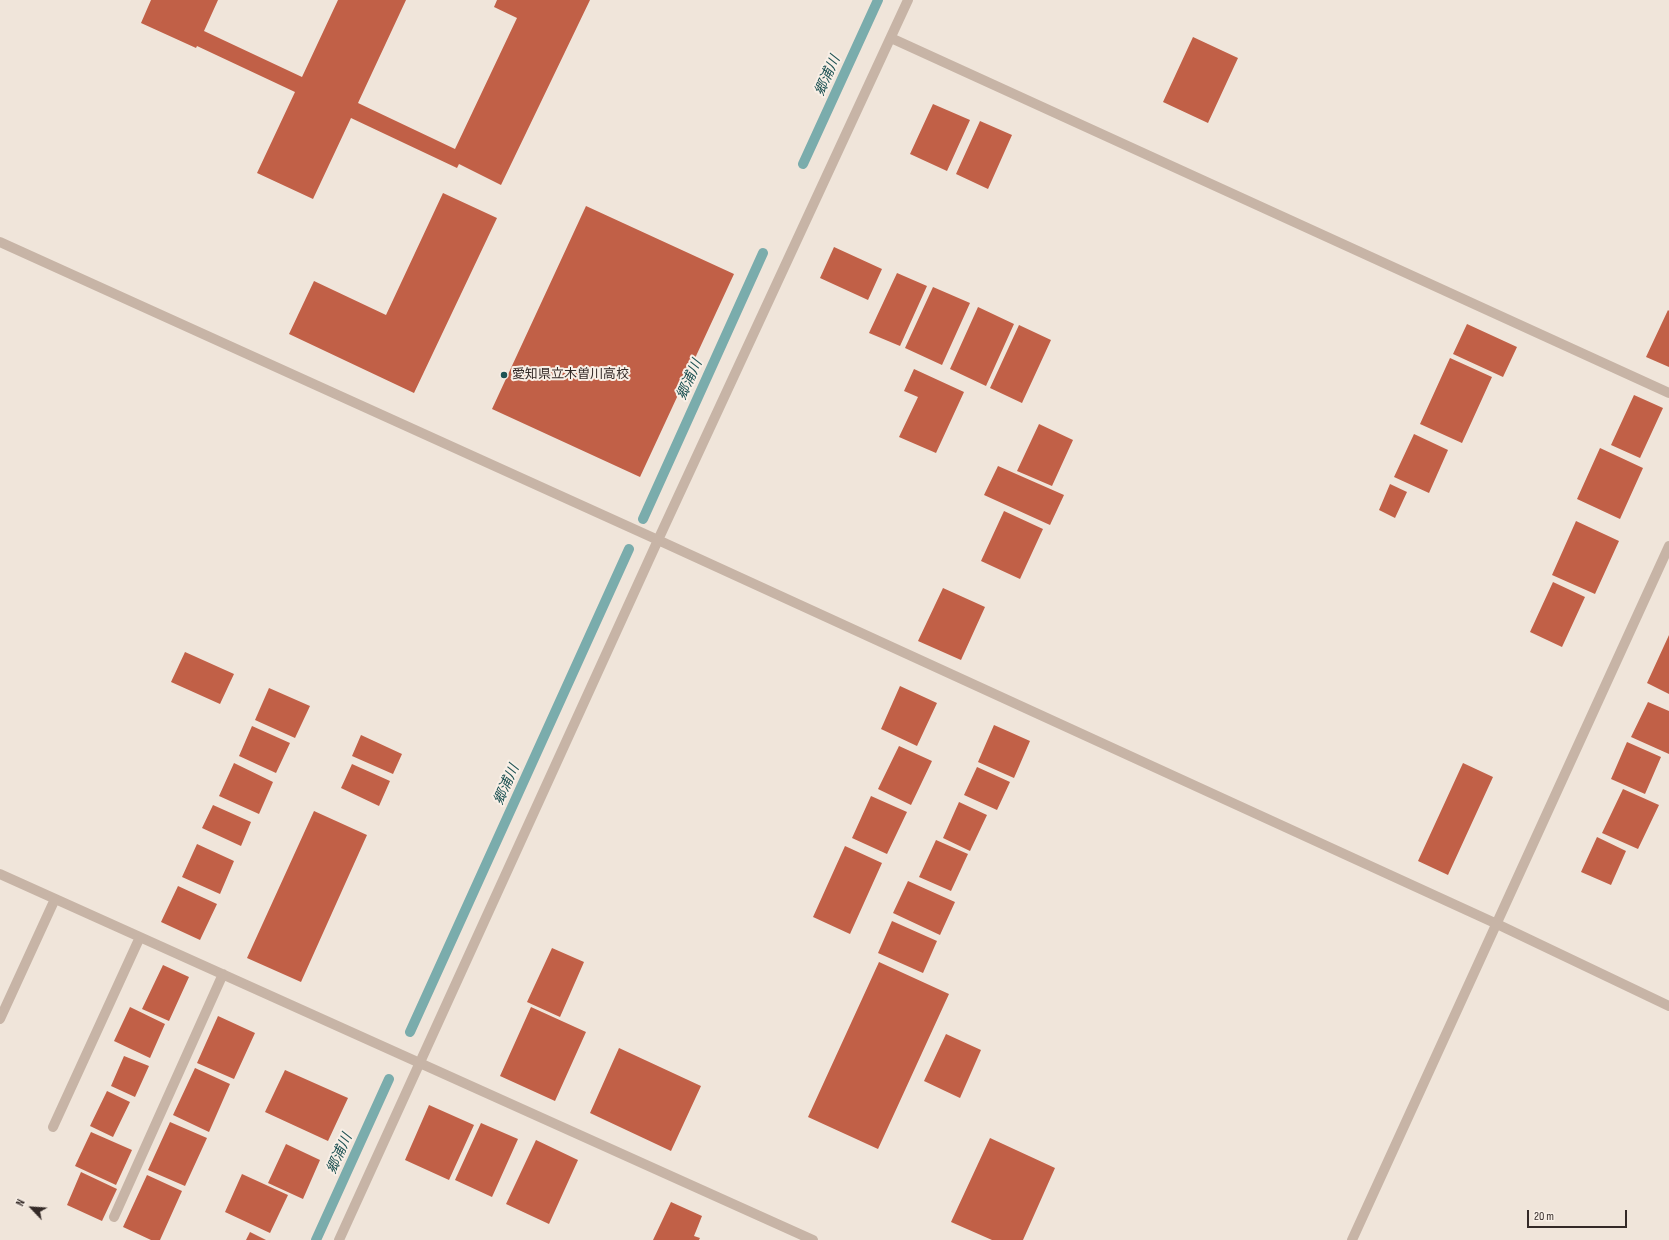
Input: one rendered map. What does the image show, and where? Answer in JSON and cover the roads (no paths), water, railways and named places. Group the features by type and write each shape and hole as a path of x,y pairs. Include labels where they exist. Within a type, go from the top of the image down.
{"street":[{"path":"339,1240 658,540 908,0"},
{"path":"891,38 1669,393"},
{"path":"0,242 658,540 1497,924 1669,1006"},
{"path":"1352,1240 1669,546"},
{"path":"0,874 813,1240"},
{"path":"0,1019 55,899"},
{"path":"53,1127 140,937"},
{"path":"114,1217 223,974"}],"waterway":[{"name":"郷浦川","path":"803,164 878,0"},
{"name":"郷浦川","path":"643,519 763,253"},
{"name":"郷浦川","path":"410,1032 629,549"},
{"name":"郷浦川","path":"316,1240 389,1079"}],"place":[{"name":"愛知県立木曽川高校","path":"504,375"}]}
